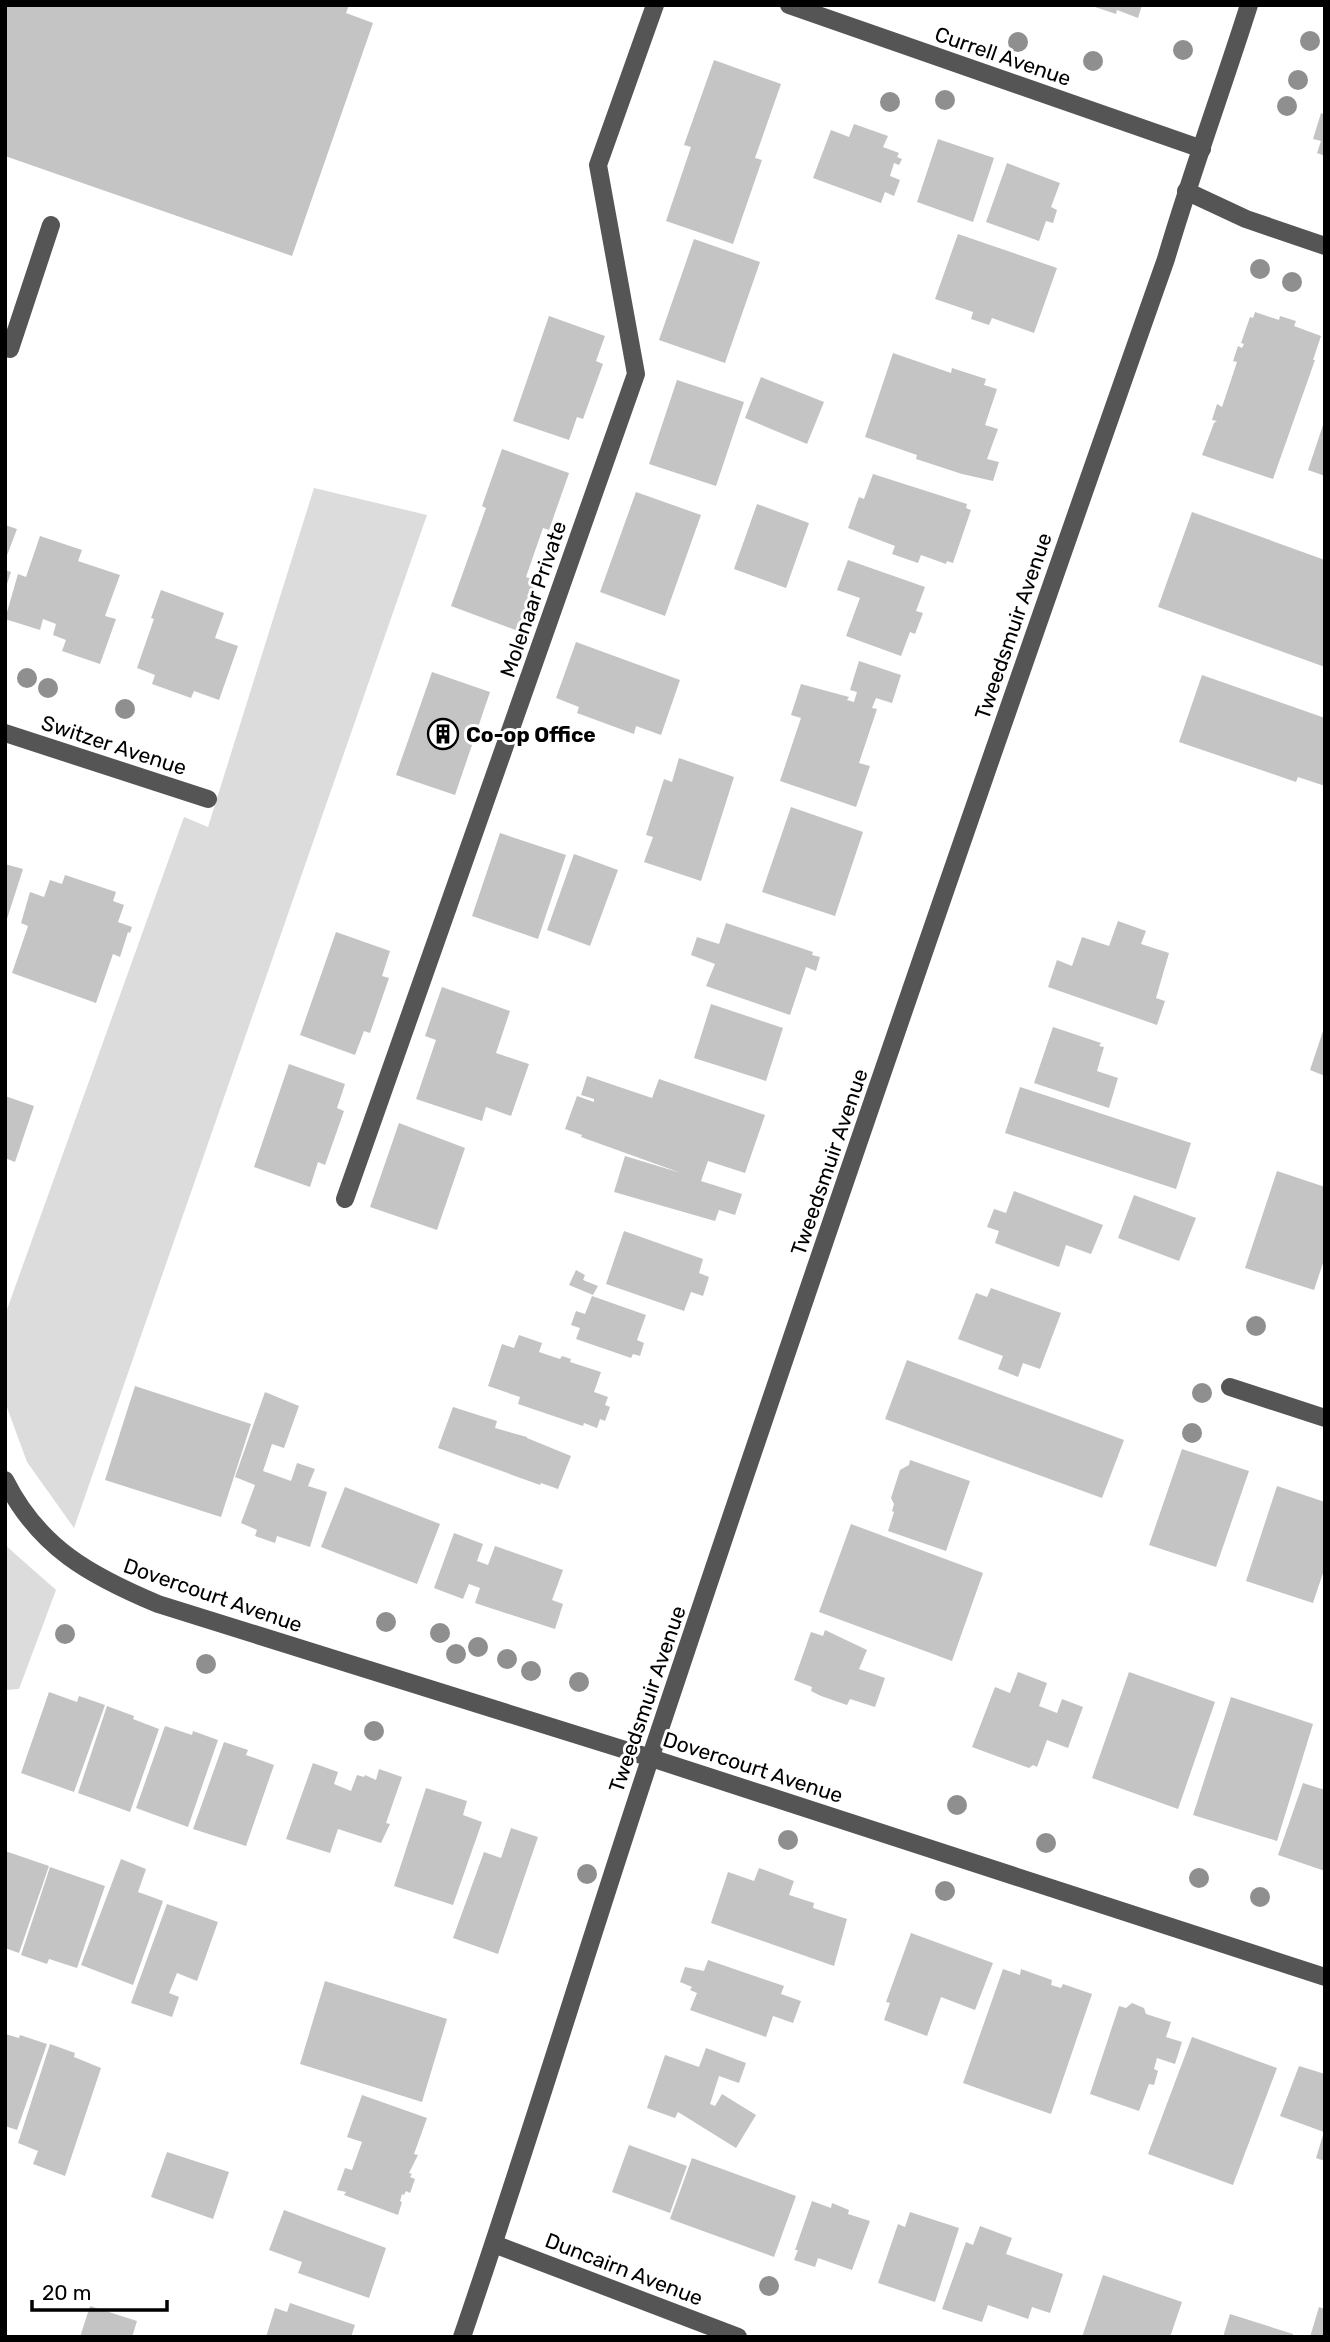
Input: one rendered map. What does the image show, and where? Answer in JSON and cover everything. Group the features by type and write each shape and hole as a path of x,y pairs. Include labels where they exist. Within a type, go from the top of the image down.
{"street":[{"name":"Molenaar Private","path":"345,1199 636,374 598,165 654,5"},
{"name":"Currell Avenue","path":"789,5 1202,149"},
{"name":"Tweedsmuir Avenue","path":"461,2337 494,2244 650,1758 987,769 1166,259 1186,191 1250,5"},
{"path":"1186,191 1245,219 1325,246"},
{"path":"10,349 51,225"},
{"name":"Switzer Avenue","path":"5,733 208,799"},
{"path":"1230,1387 1325,1418"},
{"name":"Dovercourt Avenue","path":"5,1480 33,1525 56,1549 106,1582 158,1604 650,1758 1325,1977"},
{"name":"Duncairn Avenue","path":"494,2244 738,2337"}],"shaded area":[{"path":"314,488 427,515 74,1528 27,1462 5,1402 5,1315 184,817 208,827"},
{"path":"5,1545 56,1590 19,1689 5,1690"}],"building":[{"path":"5,5 349,5 346,13 373,23 292,256 5,156"},
{"path":"1142,5 1138,18 1117,10 1116,14 1092,6"},
{"path":"714,60 781,84 755,158 762,160 733,244 666,221 691,147 684,145"},
{"path":"1321,113 1325,115 1325,156 1317,153 1321,141 1313,139"},
{"path":"854,124 888,136 883,147 899,153 897,157 902,159 899,165 894,163 890,176 900,180 894,196 885,192 881,203 813,178 831,130 849,137"},
{"path":"938,139 994,158 973,222 917,202"},
{"path":"1007,163 1060,183 1051,207 1057,210 1053,223 1046,221 1039,241 986,222"},
{"path":"958,234 1057,268 1034,333 992,318 989,325 971,319 973,312 935,299"},
{"path":"694,239 760,262 725,363 659,340"},
{"path":"1255,312 1279,320 1280,316 1296,321 1294,326 1321,336 1273,479 1202,455 1217,421 1212,420 1217,404 1222,407 1237,362 1233,361 1238,346 1242,348 1244,344 1241,343 1250,317 1253,318"},
{"path":"549,316 605,336 596,361 603,364 583,419 577,417 569,440 513,421"},
{"path":"893,353 951,373 952,368 986,379 984,385 997,389 985,425 998,429 987,459 999,462 993,481 916,459 917,455 865,437"},
{"path":"761,377 824,402 807,444 745,418"},
{"path":"677,380 744,402 716,486 649,464"},
{"path":"1325,423 1325,476 1308,470"},
{"path":"502,449 569,473 549,530 543,528 526,577 536,580 518,631 451,606 486,508 482,506"},
{"path":"873,474 967,504 966,508 971,510 953,563 947,561 946,564 921,555 918,563 892,554 895,546 848,528 859,497 864,499"},
{"path":"636,492 701,515 665,616 600,592"},
{"path":"757,504 809,523 786,588 734,569"},
{"path":"1192,512 1325,560 1325,667 1158,607"},
{"path":"5,525 17,529 6,558 5,558"},
{"path":"40,536 82,550 78,561 120,575 105,616 116,619 100,664 62,651 66,640 53,635 56,624 43,619 40,630 5,619 18,574 26,577"},
{"path":"848,560 925,587 916,611 923,613 915,634 910,632 901,656 846,636 860,598 837,590"},
{"path":"5,570 11,572 6,587 5,587"},
{"path":"161,590 224,613 215,638 238,646 219,700 194,691 191,698 152,684 155,675 137,668"},
{"path":"576,642 680,680 661,735 636,726 634,734 577,713 579,707 556,698"},
{"path":"859,661 901,675 892,703 876,698 872,708 877,709 859,763 870,766 856,807 780,781 801,718 791,715 801,684 849,697 847,700 854,702 857,692 850,690"},
{"name":"Co-op Office","path":"432,672 490,692 455,795 396,775"},
{"path":"1202,675 1325,718 1325,786 1298,777 1296,782 1179,742"},
{"path":"679,758 734,777 701,881 644,862 653,837 646,835 664,779 672,782"},
{"path":"791,807 863,832 835,916 762,892"},
{"path":"500,833 566,855 538,939 472,916"},
{"path":"574,854 618,870 590,946 547,930"},
{"path":"5,864 23,869 6,922 5,921"},
{"path":"65,875 116,892 113,901 124,905 118,922 132,927 120,957 113,954 96,1003 12,973 28,926 21,923 30,892 44,897 50,880 62,884"},
{"path":"1118,921 1146,931 1141,944 1169,953 1156,998 1165,1001 1157,1025 1048,987 1057,960 1072,966 1082,937 1109,946"},
{"path":"726,923 813,952 812,955 820,957 816,971 806,967 790,1015 706,986 715,964 691,955 697,937 719,944"},
{"path":"336,932 390,951 382,976 389,978 370,1033 364,1031 355,1055 300,1035"},
{"path":"442,987 510,1011 496,1053 529,1064 511,1116 486,1107 482,1121 416,1099 436,1040 425,1036"},
{"path":"711,1004 783,1028 766,1081 694,1058"},
{"path":"1053,1027 1101,1043 1099,1046 1104,1047 1097,1071 1118,1078 1109,1108 1034,1083"},
{"path":"1325,1028 1325,1076 1310,1070"},
{"path":"289,1064 345,1084 337,1108 344,1111 325,1165 318,1162 310,1187 254,1167"},
{"path":"587,1076 652,1098 659,1079 765,1115 745,1173 708,1161 701,1181 742,1194 735,1215 719,1210 715,1221 614,1192 625,1156 681,1173 565,1129 577,1096 594,1102 594,1099 581,1095"},
{"path":"1020,1087 1191,1143 1176,1189 1005,1133"},
{"path":"5,1096 34,1106 15,1162 5,1158"},
{"path":"399,1123 465,1148 437,1230 370,1207"},
{"path":"1277,1171 1325,1187 1325,1257 1314,1290 1245,1268"},
{"path":"1014,1191 1103,1225 1091,1254 1066,1245 1059,1267 995,1243 999,1231 987,1227 994,1209 1006,1213"},
{"path":"1134,1195 1196,1218 1179,1261 1118,1238"},
{"path":"624,1231 703,1259 699,1273 709,1277 703,1296 691,1292 684,1311 606,1284"},
{"path":"576,1270 585,1275 583,1280 598,1286 593,1295 569,1285"},
{"path":"991,1288 1061,1313 1040,1369 1023,1363 1018,1377 998,1369 1003,1356 958,1339 976,1293 987,1297"},
{"path":"592,1296 646,1315 637,1340 644,1343 640,1356 633,1354 631,1358 576,1339 580,1328 571,1325 576,1311 585,1314"},
{"path":"519,1335 542,1343 539,1352 560,1359 562,1356 571,1359 570,1362 601,1372 594,1392 608,1397 605,1405 610,1407 605,1421 600,1419 597,1428 584,1423 583,1426 518,1404 520,1397 488,1386 502,1344 514,1348"},
{"path":"907,1360 1124,1440 1102,1498 885,1419"},
{"path":"135,1386 251,1424 221,1517 105,1480"},
{"path":"265,1392 299,1406 284,1448 272,1444 263,1471 291,1481 297,1463 315,1469 308,1486 327,1492 310,1547 277,1536 275,1543 255,1536 257,1530 241,1523 255,1485 235,1477"},
{"path":"453,1407 497,1421 495,1428 527,1437 571,1456 558,1489 438,1448"},
{"path":"1182,1449 1249,1471 1216,1567 1149,1545"},
{"path":"910,1460 970,1481 946,1551 888,1531 894,1512 891,1498 900,1470 909,1465"},
{"path":"1277,1486 1325,1502 1325,1567 1313,1603 1246,1581"},
{"path":"345,1487 440,1524 417,1584 321,1547"},
{"path":"851,1524 983,1573 952,1661 819,1612"},
{"path":"454,1533 483,1544 477,1561 488,1565 495,1546 563,1570 552,1600 563,1604 555,1629 475,1603 480,1588 469,1584 463,1599 434,1588"},
{"path":"825,1630 867,1650 859,1669 885,1678 875,1707 850,1699 847,1705 821,1696 811,1691 812,1687 794,1680 811,1632 823,1636"},
{"path":"1018,1672 1047,1683 1039,1706 1057,1713 1062,1699 1083,1707 1068,1748 1047,1740 1037,1767 1033,1765 1029,1768 972,1747 995,1687 1010,1693"},
{"path":"1129,1672 1215,1702 1178,1809 1092,1778"},
{"path":"49,1692 77,1702 79,1696 105,1705 74,1792 21,1773"},
{"path":"1231,1697 1313,1724 1277,1841 1193,1815"},
{"path":"107,1706 159,1729 130,1812 78,1793"},
{"path":"165,1726 192,1735 193,1731 218,1740 188,1827 136,1808"},
{"path":"224,1742 248,1750 246,1755 274,1765 246,1846 193,1829"},
{"path":"313,1763 338,1772 334,1784 351,1791 357,1775 376,1780 379,1769 402,1777 386,1823 390,1824 381,1843 338,1829 330,1853 286,1839"},
{"path":"1303,1783 1325,1790 1325,1871 1278,1855"},
{"path":"426,1788 467,1801 463,1815 482,1822 453,1905 394,1886"},
{"path":"511,1828 538,1837 498,1954 453,1938 484,1852 501,1858"},
{"path":"5,1851 49,1866 19,1953 5,1948"},
{"path":"121,1859 146,1869 138,1892 163,1901 133,1985 81,1965"},
{"path":"50,1867 105,1886 77,1968 49,1959 47,1964 21,1955"},
{"path":"759,1868 794,1881 789,1895 814,1903 813,1908 847,1919 834,1966 711,1923 728,1872 754,1881"},
{"path":"167,1904 218,1922 197,1981 177,1973 169,1993 179,1997 172,2017 131,2003"},
{"path":"911,1933 993,1963 975,2010 941,1997 927,2036 884,2020 890,2003 886,2002"},
{"path":"708,1960 784,1986 781,1994 801,2001 793,2023 773,2016 766,2037 690,2010 697,1993 690,1990 692,1987 680,1982 685,1967 704,1971"},
{"path":"1003,1969 1020,1975 1021,1969 1052,1980 1051,1985 1061,1988 1063,1984 1092,1994 1051,2114 963,2083"},
{"path":"325,1981 447,2019 422,2102 300,2064"},
{"path":"1132,2003 1144,2008 1146,2014 1171,2022 1166,2037 1182,2042 1175,2064 1157,2058 1154,2069 1158,2071 1154,2085 1149,2084 1139,2111 1090,2094 1119,2006 1126,2008"},
{"path":"5,2034 19,2038 20,2035 47,2044 17,2130 5,2126"},
{"path":"1192,2037 1277,2068 1233,2185 1148,2154"},
{"path":"50,2044 75,2053 74,2057 101,2068 65,2176 33,2164 38,2151 18,2143"},
{"path":"706,2048 746,2063 739,2083 719,2076 710,2104 715,2106 722,2094 756,2115 736,2148 678,2112 675,2118 647,2108 665,2055 699,2067"},
{"path":"1299,2066 1325,2074 1325,2161 1316,2158 1324,2132 1280,2116"},
{"path":"362,2095 427,2118 414,2154 418,2155 409,2173 412,2174 410,2177 415,2179 410,2193 406,2191 402,2194 398,2215 337,2190 345,2168 352,2170 362,2142 347,2137"},
{"path":"629,2145 687,2166 670,2213 612,2192"},
{"path":"167,2152 229,2172 213,2219 151,2197"},
{"path":"692,2158 796,2196 774,2257 670,2219"},
{"path":"812,2201 831,2208 832,2203 849,2210 848,2214 870,2221 852,2270 818,2258 815,2267 794,2260"},
{"path":"284,2210 386,2248 369,2298 298,2273 302,2262 269,2250"},
{"path":"910,2212 959,2228 935,2302 878,2283 898,2224 905,2227"},
{"path":"980,2226 1012,2238 1006,2254 1063,2274 1050,2313 1032,2307 1028,2319 988,2305 982,2322 942,2309 966,2242 973,2245"},
{"path":"1103,2275 1182,2302 1170,2337 1082,2337"},
{"path":"290,2303 355,2325 351,2337 266,2337 275,2308 287,2312"},
{"path":"90,2306 137,2321 132,2337 80,2337"},
{"path":"1319,2307 1325,2309 1325,2337 1310,2337"},
{"path":"1230,2314 1293,2334 1293,2337 1223,2337"}],"place":[{"name":"Co-op Office","path":"443,734"}]}
